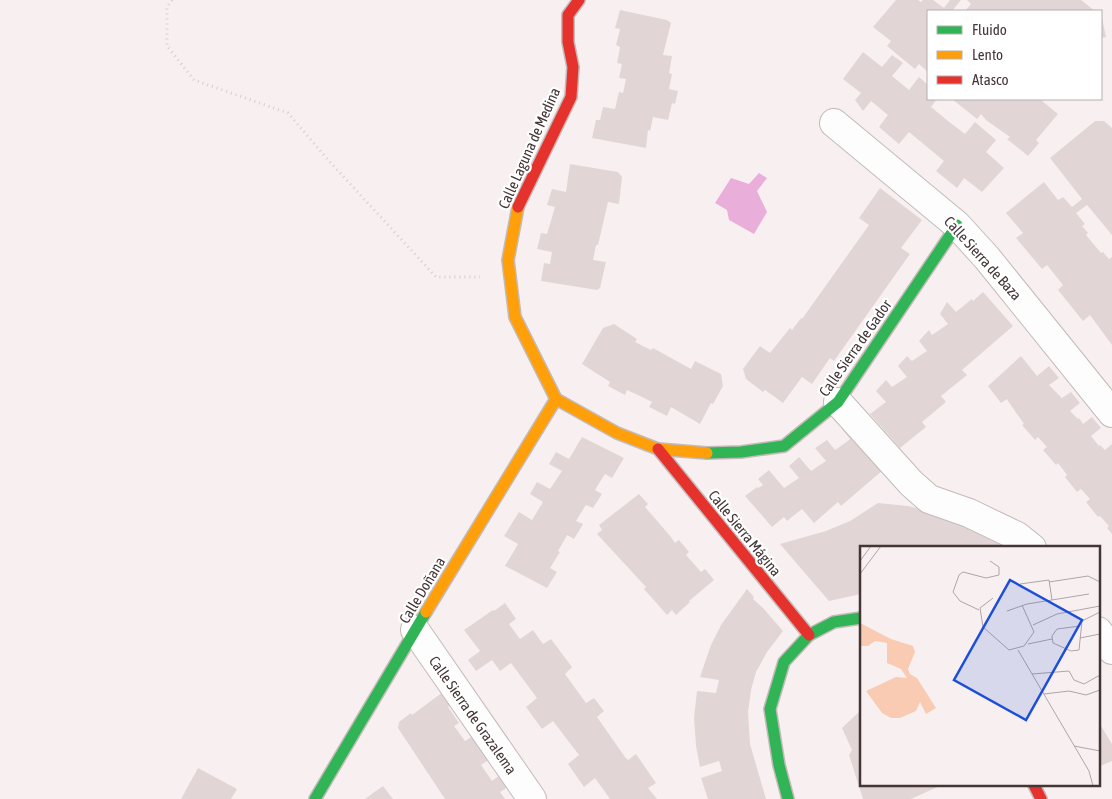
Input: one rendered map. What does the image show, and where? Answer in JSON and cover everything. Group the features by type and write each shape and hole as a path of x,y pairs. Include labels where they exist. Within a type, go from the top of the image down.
{"street":[{"name":"Calle Laguna de Medina","path":"556,399 515,317 508,260 516,210 572,97 573,67 568,42 568,14 579,0"},
{"name":"Calle Sierra de Baza","path":"834,123 957,224 987,258 1112,414"},
{"name":"Calle Sierra de Gador","path":"658,449 697,453 741,452 784,446 838,402 957,224"},
{"path":"556,399 617,433 658,449"},
{"name":"Calle Doñana","path":"315,799 415,630 556,399"},
{"path":"838,402 911,483 929,499 969,513 1017,536 1030,546"},
{"name":"Calle Sierra Mágina","path":"658,449 809,635"},
{"path":"788,799 779,765 770,708 784,662 809,635 834,622 860,618"},
{"name":"Calle Sierra de Grazalema","path":"415,630 532,799"},
{"path":"1100,635 1112,650"},
{"path":"1034,786 1041,799"}],"path":[{"path":"172,0 166,7 166,46 194,80 288,112 329,161 436,277 510,278"}],"shaded area":[{"path":"759,173 767,178 757,191 767,212 754,234 729,220 727,210 715,203 731,178 749,184"}],"building":[{"path":"896,0 918,0 921,2 923,0 933,0 944,8 950,0 961,0 953,10 927,10 927,71 919,64 915,69 887,46 891,41 873,27"},
{"path":"967,0 1081,0 1094,10 966,10 971,4"},
{"path":"620,10 667,20 671,23 663,55 672,56 669,73 672,74 669,89 678,91 675,104 672,103 668,120 653,117 650,131 648,130 646,148 592,138 596,120 600,120 603,107 615,109 619,92 623,93 626,79 619,78 622,64 617,63 620,47 616,45 620,29 615,28"},
{"path":"1102,18 1106,37 1102,38"},
{"path":"863,52 882,67 892,55 903,63 892,76 909,90 919,77 927,84 927,100 936,100 931,107 965,134 975,122 996,140 986,152 1004,168 982,192 964,178 957,188 936,171 944,161 909,132 899,144 879,127 888,115 871,101 863,111 855,100 861,93 843,79"},
{"path":"953,100 1041,100 1058,114 1036,140 1039,143 1028,156 1007,139 1010,137 986,120 981,114 977,119"},
{"path":"1095,121 1104,121 1112,128 1112,235 1087,205 1076,213 1085,224 1082,226 1088,233 1086,235 1101,253 1103,252 1109,259 1112,257 1112,345 1090,315 1083,321 1058,290 1063,285 1047,265 1042,269 1016,238 1023,233 1006,213 1044,182 1058,200 1063,197 1072,207 1082,199 1050,158"},
{"path":"570,164 618,172 622,177 619,204 608,202 598,245 596,245 593,260 606,262 600,288 597,290 541,281 544,263 550,264 552,252 537,249 541,233 547,234 555,207 547,205 552,189 566,192"},
{"path":"880,188 922,220 901,248 910,254 834,361 830,358 812,384 802,377 783,403 765,390 763,392 746,379 743,369 760,346 770,353 790,328 792,330 802,319 869,225 859,218"},
{"path":"983,292 1013,326 962,370 967,375 941,396 946,402 922,422 926,427 900,448 870,414 886,402 876,391 886,380 892,387 907,377 898,366 907,356 912,361 927,351 919,341 929,330 932,335 948,324 940,314 947,302 956,312"},
{"path":"614,324 637,339 635,342 651,350 653,348 691,369 695,361 721,374 723,386 700,424 671,407 667,416 649,407 652,402 640,396 627,390 625,395 608,386 610,382 582,364 603,328"},
{"path":"1021,356 1037,376 1049,366 1059,378 1049,385 1062,398 1071,392 1080,403 1070,411 1083,424 1092,417 1101,428 1091,436 1099,446 1105,450 1112,444 1112,534 1107,528 1109,526 1100,516 1098,517 1086,502 1090,499 1081,489 1077,492 1065,477 1067,475 1058,463 1056,465 1043,450 1047,447 1038,437 1035,440 1022,425 1024,424 1007,399 1001,403 988,386"},
{"path":"853,419 890,464 841,506 838,502 814,523 802,509 787,521 784,517 772,527 745,496 763,485 758,479 769,470 784,488 799,478 789,466 799,457 811,471 826,461 815,448 827,440 835,450 845,443 850,439 842,429"},
{"path":"582,437 624,458 612,478 605,474 603,477 595,490 602,494 593,508 586,505 584,508 576,521 583,524 574,539 567,535 558,551 560,552 550,568 557,572 547,588 505,566 518,544 504,536 519,512 532,520 543,502 530,494 537,482 550,489 562,471 549,464 556,452 569,459"},
{"path":"639,494 648,504 645,507 675,543 679,540 689,552 686,555 701,572 705,569 714,580 676,615 672,610 667,615 644,589 646,587 597,534 602,530 599,525"},
{"path":"878,503 908,506 944,515 1007,546 860,546 860,594 829,601 780,544 826,531 850,521"},
{"path":"747,589 754,597 753,599 783,631 767,652 756,672 748,712 750,744 766,799 708,799 701,778 722,771 719,761 700,767 694,718 697,691 716,693 719,680 700,677 711,645 721,625"},
{"path":"505,603 516,619 509,624 520,639 533,630 543,644 551,639 572,667 565,674 586,703 594,698 604,711 597,717 625,757 628,760 636,754 656,783 648,788 657,799 610,799 595,778 584,787 568,764 579,755 553,721 542,729 526,707 537,698 511,663 500,671 492,660 476,671 468,660 480,651 464,630"},
{"path":"443,692 452,704 448,707 459,723 454,726 465,741 473,736 490,759 481,765 492,781 500,775 508,787 500,792 505,799 445,799 398,728 399,722 411,713 412,715"},
{"path":"860,711 860,786 940,786 911,799 863,799 849,755 852,750 842,728"},
{"path":"1100,724 1112,744 1112,761 1100,766"},
{"path":"198,768 237,789 231,799 181,799"},
{"path":"383,786 393,799 365,799 373,793"}],"traffic: fast":[{"path":"707,453 741,452 784,446 838,402 957,225"},
{"path":"315,799 426,612"},
{"path":"788,799 779,765 770,709 784,662 809,635 834,622 860,618"}],"traffic: slow":[{"path":"518,207 508,260 515,317 556,399 617,433 658,449 707,453"},
{"path":"426,612 556,399"}],"traffic: jam":[{"path":"518,207 571,97 573,67 568,42 568,15 579,0"},
{"path":"658,449 809,635"},
{"path":"1034,786 1041,799"}]}
